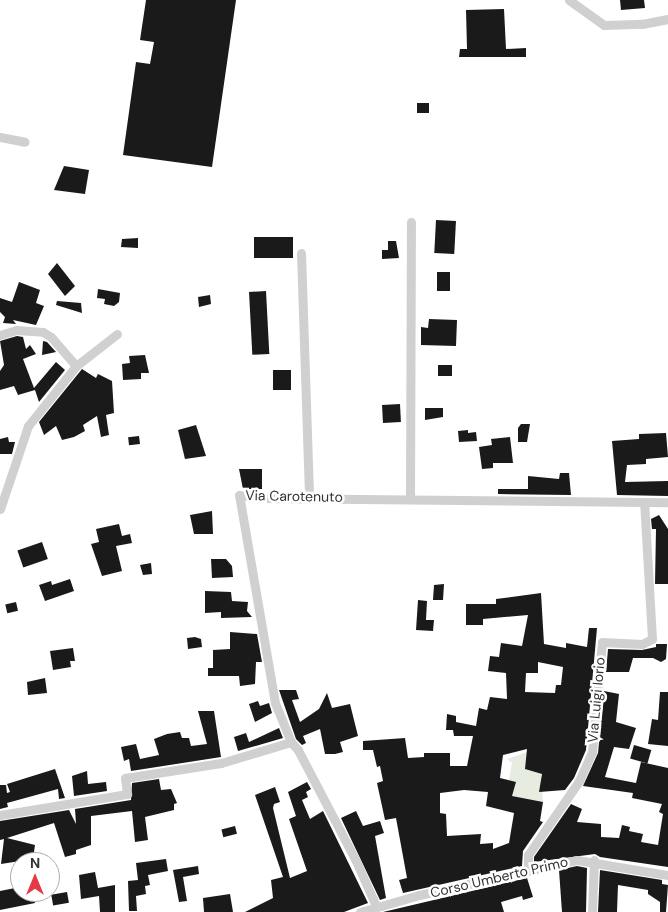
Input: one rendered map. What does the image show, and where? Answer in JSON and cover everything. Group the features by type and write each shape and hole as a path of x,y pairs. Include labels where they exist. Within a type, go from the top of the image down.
{"street":[{"path":"569,0 604,25 642,24 668,19"},
{"path":"0,137 25,142"},
{"path":"410,498 411,222"},
{"path":"301,253 309,497"},
{"path":"0,335 16,330 42,332 51,337 76,366"},
{"path":"0,509 28,426 76,366 117,334"},
{"name":"Via Carotenuto","path":"376,906 356,860 298,750 290,742 272,689 239,495 260,498 668,502"},
{"name":"Via Luigi Iorio","path":"528,869 528,855 579,781 592,752 602,642 642,644 652,640 644,502"},
{"path":"0,815 127,794 125,778 221,763 290,742"},
{"name":"Corso Umberto Primo","path":"360,912 376,906 528,869 577,860 594,860 668,875"},
{"path":"592,912 594,860"}],"shaded area":[{"path":"527,752 527,770 541,773 543,802 488,791 503,779 509,780 512,763 507,759"}],"building":[{"path":"146,0 236,0 212,167 123,155 136,62 150,64 154,42 140,40"},
{"path":"620,0 644,0 645,8 621,10"},
{"path":"504,9 506,49 526,48 526,57 459,57 460,49 467,49 466,10"},
{"path":"417,103 429,103 429,113 417,113"},
{"path":"64,166 89,170 85,194 54,190"},
{"path":"436,220 456,221 454,254 434,253"},
{"path":"254,237 293,237 293,258 254,258"},
{"path":"138,238 138,248 121,247 122,239"},
{"path":"388,241 396,241 399,258 382,259 382,250 388,250"},
{"path":"57,263 75,286 65,296 48,274"},
{"path":"437,272 450,272 450,291 437,291"},
{"path":"19,282 40,290 36,303 44,306 36,325 13,320 16,324 3,323 5,317 0,312 0,298 12,302"},
{"path":"98,289 120,293 119,302 114,306 104,304 105,299 97,298"},
{"path":"266,291 269,354 252,355 249,292"},
{"path":"210,295 211,304 199,307 198,297"},
{"path":"57,301 81,303 82,313 56,305"},
{"path":"429,319 457,320 456,346 421,345 421,327 428,328"},
{"path":"17,336 23,337 26,349 30,345 36,354 23,359 34,388 56,362 65,370 39,402 35,390 18,395 14,386 0,390 0,371 4,365 0,341"},
{"path":"43,341 47,342 56,352 42,355"},
{"path":"145,355 149,373 141,373 141,379 123,380 122,364 130,363 129,356"},
{"path":"438,365 452,365 452,376 438,376"},
{"path":"82,369 96,378 98,374 112,381 114,413 106,415 109,435 101,437 97,416 83,425 85,431 74,437 62,440 56,426 44,435 39,422"},
{"path":"273,370 291,370 291,390 273,390"},
{"path":"400,404 401,422 383,423 382,405"},
{"path":"425,408 443,408 443,417 425,420"},
{"path":"521,424 530,424 527,442 518,442 518,428"},
{"path":"196,425 206,456 185,459 178,430"},
{"path":"468,430 468,433 476,432 477,441 459,442 458,431"},
{"path":"666,433 668,457 646,459 646,464 627,465 625,482 668,481 668,496 617,495 612,441 639,439 639,434"},
{"path":"139,436 140,444 129,445 128,437"},
{"path":"8,437 9,442 15,442 12,454 0,454 0,439"},
{"path":"510,437 513,463 493,463 493,468 482,469 479,447 492,445 491,439"},
{"path":"239,469 262,469 262,489 243,489"},
{"path":"560,473 569,473 571,495 498,494 498,489 528,489 528,476 559,479"},
{"path":"212,511 213,534 194,534 190,515"},
{"path":"659,515 668,529 668,584 655,584 656,529 652,529 651,519"},
{"path":"119,524 122,536 130,534 132,543 116,546 122,571 102,576 91,544 99,542 96,529"},
{"path":"42,542 48,559 23,567 17,550"},
{"path":"211,559 226,559 232,566 233,577 212,578"},
{"path":"151,563 152,574 143,575 140,565"},
{"path":"70,579 74,591 45,601 39,585 51,581 52,585"},
{"path":"444,584 443,600 433,600 434,585"},
{"path":"205,591 231,592 232,601 248,602 247,611 252,617 221,618 221,612 205,613"},
{"path":"541,593 544,644 566,648 566,643 587,647 589,628 597,628 586,750 574,778 565,790 539,792 542,774 525,769 527,749 503,755 500,778 516,782 512,796 543,802 540,821 543,822 523,851 522,866 403,893 399,880 407,878 396,818 385,820 377,783 383,781 380,766 377,767 373,750 363,750 363,741 405,738 408,758 424,757 424,753 450,753 450,766 467,766 473,736 454,736 453,730 446,730 447,714 456,716 456,722 476,726 479,708 487,710 490,697 507,699 506,673 488,671 490,656 499,657 501,643 522,646 528,615 483,619 483,625 466,625 466,604 496,604 496,599","holes":["538,662 563,667 561,685 556,685 555,693 525,692 526,673 538,673","464,790 488,792 486,806 514,813 509,843 493,849 493,843 480,844 481,834 447,836 446,814 440,813 440,793"]},
{"path":"418,600 427,601 426,620 434,620 433,631 416,630"},
{"path":"16,602 18,611 7,613 5,604"},
{"path":"230,632 257,634 262,662 256,662 255,684 240,686 239,676 208,676 208,668 213,668 213,650 230,649"},
{"path":"195,637 201,639 202,647 188,649 187,638"},
{"path":"656,644 667,644 666,659 661,662 653,658 633,658 629,672 606,672 608,649 642,650 656,647"},
{"path":"73,648 75,661 70,661 71,667 53,670 50,651"},
{"path":"45,678 47,693 28,695 27,682"},
{"path":"279,690 296,690 299,699 292,700 300,722 319,709 327,693 332,708 350,704 358,736 340,742 343,752 335,754 325,754 320,729 303,736 306,743 302,745 296,739"},
{"path":"604,691 619,694 616,722 636,728 629,749 614,747 605,777 636,783 641,762 668,768 668,867 600,857 595,854 534,862 534,857 571,804 582,809 577,822 601,824 601,837 619,838 622,825 630,827 629,831 643,834 641,842 658,845 663,814 659,812 662,804 632,798 633,793 583,786 598,753"},
{"path":"660,692 668,692 668,746 648,744 652,719 658,720"},
{"path":"258,701 260,706 269,703 272,713 255,722 249,704"},
{"path":"198,711 214,711 221,757 131,771 129,759 124,761 121,747 136,744 140,759 159,755 154,739 180,732 182,738 189,738 191,746 207,744"},
{"path":"279,728 283,738 238,751 234,737 246,733 249,742"},
{"path":"634,745 651,750 647,763 630,758"},
{"path":"55,769 65,798 59,799 58,789 7,803 8,807 0,809 0,785 6,785 7,793 10,792 7,784"},
{"path":"87,771 88,784 106,782 107,791 74,796 72,776"},
{"path":"159,779 161,790 171,789 177,803 174,804 174,810 145,817 148,840 135,842 132,811 91,816 91,845 76,850 76,854 65,857 54,823 7,838 35,845 34,852 10,852 10,863 1,864 4,839 0,840 0,821 69,810 76,824 75,809 131,800 132,783"},
{"path":"307,782 311,789 306,792 308,797 302,800 310,819 323,811 368,903 344,912 245,912 273,898 271,880 283,877 255,795 275,787 280,802 274,804 273,808 290,878 307,871 289,819 296,816 288,792"},
{"path":"356,811 363,826 380,821 384,833 375,836 386,898 380,900 341,818"},
{"path":"235,826 237,834 223,837 221,829"},
{"path":"166,859 168,871 148,875 150,885 145,886 146,894 136,896 137,911 129,911 128,881 138,880 136,863"},
{"path":"198,866 199,874 183,877 187,901 179,902 173,870"},
{"path":"577,866 587,868 586,912 562,912 559,870"},
{"path":"600,870 662,880 662,884 668,885 666,912 660,912 660,902 648,894 648,890 618,885 617,912 598,912"},
{"path":"95,872 98,888 115,885 115,912 100,912 99,896 81,899 79,875"},
{"path":"527,878 533,897 523,900 522,896 501,902 504,912 383,912"},
{"path":"10,889 10,902 35,903 0,910 0,891"},
{"path":"67,892 69,903 53,906 53,902 60,902 60,893"},
{"path":"230,894 233,912 204,912 203,898"}]}
